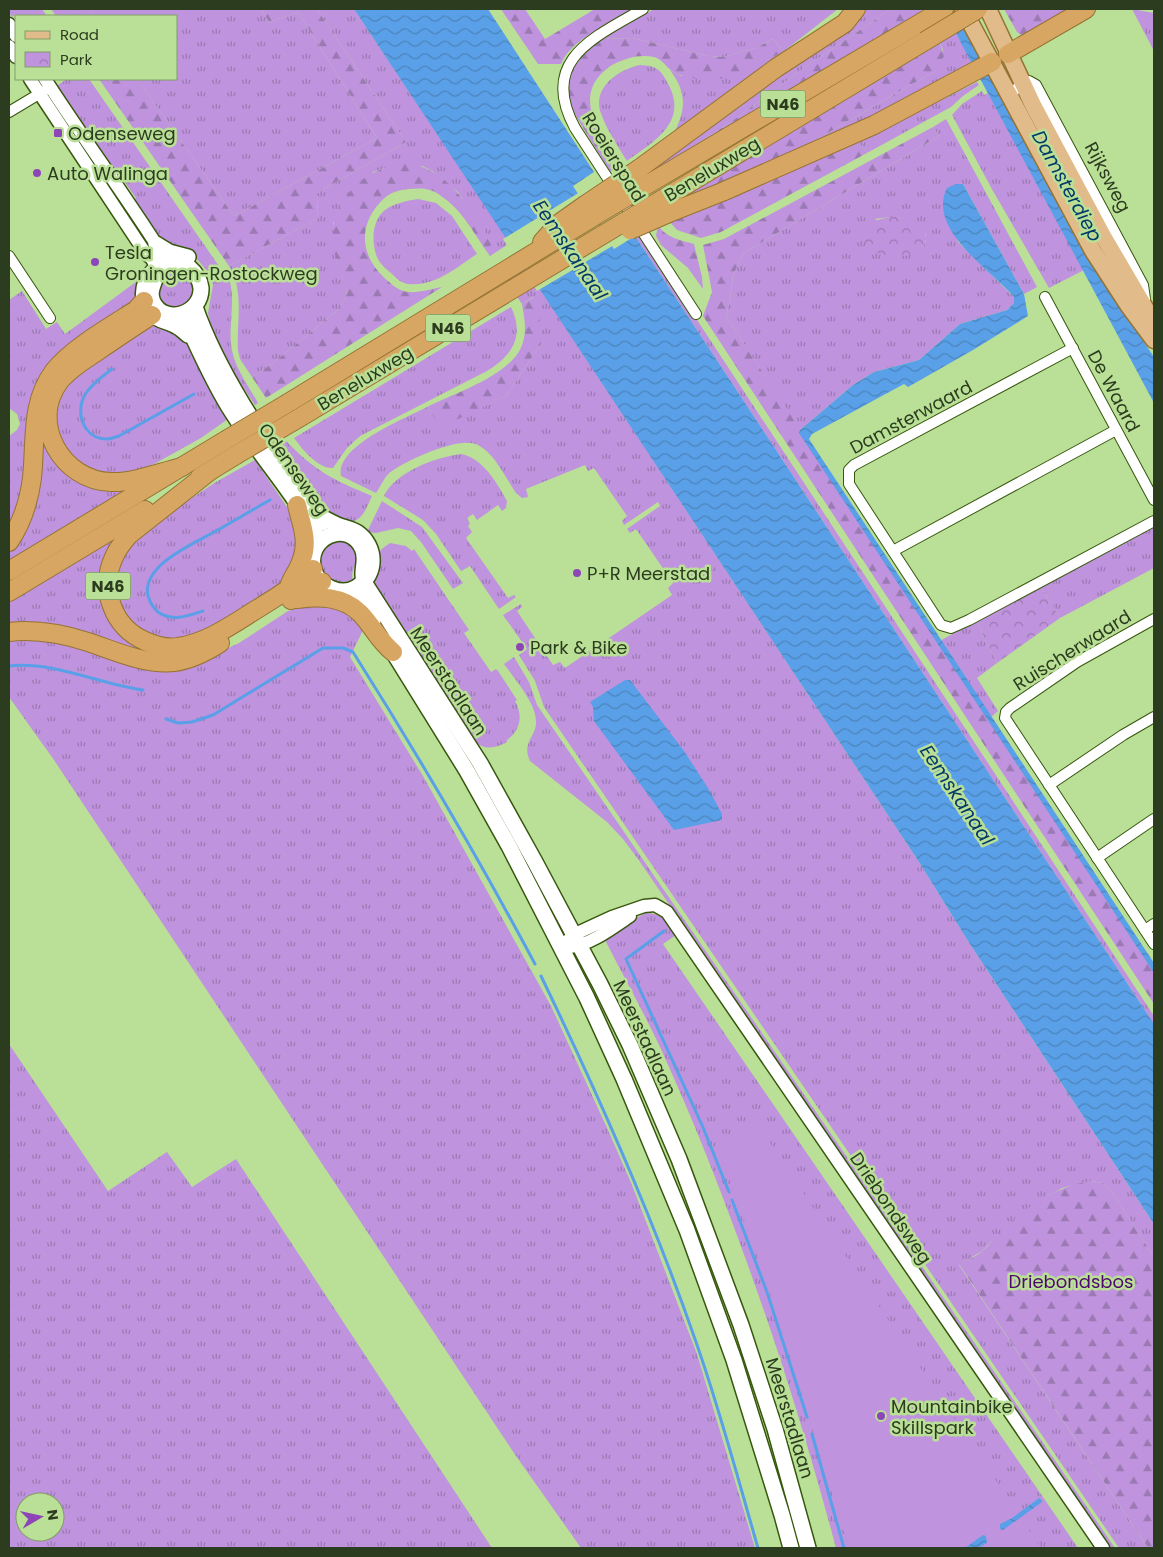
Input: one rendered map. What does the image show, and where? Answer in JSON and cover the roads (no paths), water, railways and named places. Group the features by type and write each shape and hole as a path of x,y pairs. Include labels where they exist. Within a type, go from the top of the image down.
{"highway":[{"name":"N46","path":"795,55 812,36 847,9"},
{"name":"N46","path":"645,176 795,55 845,23 856,9"},
{"name":"Beneluxweg","path":"9,592 210,471 231,448 288,403 529,257 558,224 944,9"},
{"name":"Beneluxweg","path":"9,571 182,466 231,448 299,418 597,238 623,233 978,9"},
{"name":"N46","path":"1008,54 1086,9"},
{"name":"N46","path":"665,206 722,192 874,125 984,67"},
{"name":"N46","path":"152,309 81,362 59,382 49,408 49,429 56,449 64,460 78,471 97,480 123,481 182,466"},
{"path":"9,542 17,531 28,503 32,478 37,410 45,384 61,362 136,310 152,309"},
{"name":"N46","path":"210,471 140,525 129,535 113,558 108,579 110,604 117,618 126,629 138,638 153,645 168,648 180,647 202,641 290,595 323,597 345,602 360,613 384,644 393,652"},
{"path":"290,595 305,548 304,530 297,504"},
{"name":"N46","path":"9,632 19,630 58,634 86,641 126,655 149,660 173,662 190,659 208,651 318,576"}],"main road":[{"name":"Rijksweg","path":"963,9 984,67 1009,95 1093,252 1135,304 1154,322"},
{"name":"Rijksweg","path":"988,9 1022,84 1097,224 1154,340"},
{"name":"N46","path":"984,67 1008,54"},
{"path":"151,249 170,252 194,260 206,276 209,289 204,310 206,319 199,334 176,326 174,319 152,309 144,285 158,268 175,262 187,266 197,276 201,288 195,307 174,319"},
{"name":"Odenseweg","path":"195,307 199,334 218,389 233,414 297,504 330,534"},
{"name":"Odenseweg","path":"199,334 244,406 330,534"},
{"path":"356,532 369,544 373,555 373,563 357,586 344,591 330,588 318,576 314,554 330,534 356,532"},
{"name":"Meerstadlaan","path":"357,586 358,597 471,778 509,846 587,998 624,1079 687,1230 734,1360 782,1515 790,1548"},
{"name":"Meerstadlaan","path":"357,586 480,763 535,862 630,1046 678,1159 740,1325 775,1429 808,1548"}],"street":[{"name":"Roeierspad","path":"643,9 591,39 580,49 573,58 567,72 563,90 564,100 575,128 696,314"},
{"path":"32,80 45,86 151,249 158,268"},
{"path":"1009,95 1022,84"},
{"path":"9,112 45,86"},
{"path":"151,249 158,251 158,268"},
{"path":"9,256 50,318"},
{"name":"De Waard","path":"1045,297 1154,500"},
{"name":"Damsterwaard","path":"1073,348 854,465 849,470 849,484 941,625 951,628 1154,521"},
{"path":"893,551 1116,430"},
{"name":"Ruischerwaard","path":"1154,619 1078,662 1010,708 1006,712 1005,718 1007,724 1097,858 1150,927 1154,944"},
{"path":"1049,785 1123,735 1154,718"},
{"path":"1097,858 1154,819"},
{"name":"Driebondsweg","path":"561,948 576,940 615,926 640,908 655,905 667,912 1103,1548"}],"water":[{"name":"Eemskanaal","path":"354,9 488,9 594,172 573,186 614,249 635,236 1154,1024 1154,1224 968,941 919,862","holes":["548,209 586,266 581,269 543,212"]},
{"path":"953,9 1095,270 1154,357 1154,403 962,45 955,31"},
{"path":"956,184 963,184 1024,294 1028,316 908,387 904,384 812,434 809,439 1154,963 1154,973 799,433 800,430 853,385 874,372 919,360 960,324 1007,310 1014,303 1014,297 964,248 953,234 946,219 943,203 947,188"},
{"path":"625,680 630,680 684,751 708,788 722,814 722,820 674,830 594,721 593,707 590,702"},
{"path":"1039,1498 1042,1502 1003,1530 1000,1529 1000,1524 1012,1518"},
{"path":"983,1535 986,1536 987,1543 978,1548 965,1548"}],"waterway":[{"path":"112,369 89,389 82,400 81,415 83,423 92,434 99,438 108,439 119,436 194,394"},
{"path":"203,611 174,617 158,612 148,596 148,585 153,574 161,565 183,549 270,500"},
{"path":"166,719 178,723 192,722 213,715 323,648 343,648 353,652 447,806 535,964"},
{"path":"9,666 26,665 60,670 143,690"},
{"path":"664,931 626,959 702,1125 729,1192"},
{"path":"541,976 584,1066 662,1249 713,1393 758,1548"},
{"path":"732,1200 767,1292 807,1417"},
{"path":"812,1434 844,1548"}],"place":[{"name":"Odenseweg","path":"58,133"},
{"name":"Auto Walinga","path":"37,173"},
{"name":"Tesla Groningen-Rostockweg","path":"95,262"},
{"name":"P+R Meerstad","path":"577,573"},
{"name":"Park & Bike","path":"520,647"},
{"name":"Mountainbike Skillspark","path":"881,1416"}],"water label":[{"name":"Damsterdiep","path":"1067,186"}],"park label":[{"name":"Driebondsbos","path":"1071,1281"}]}
